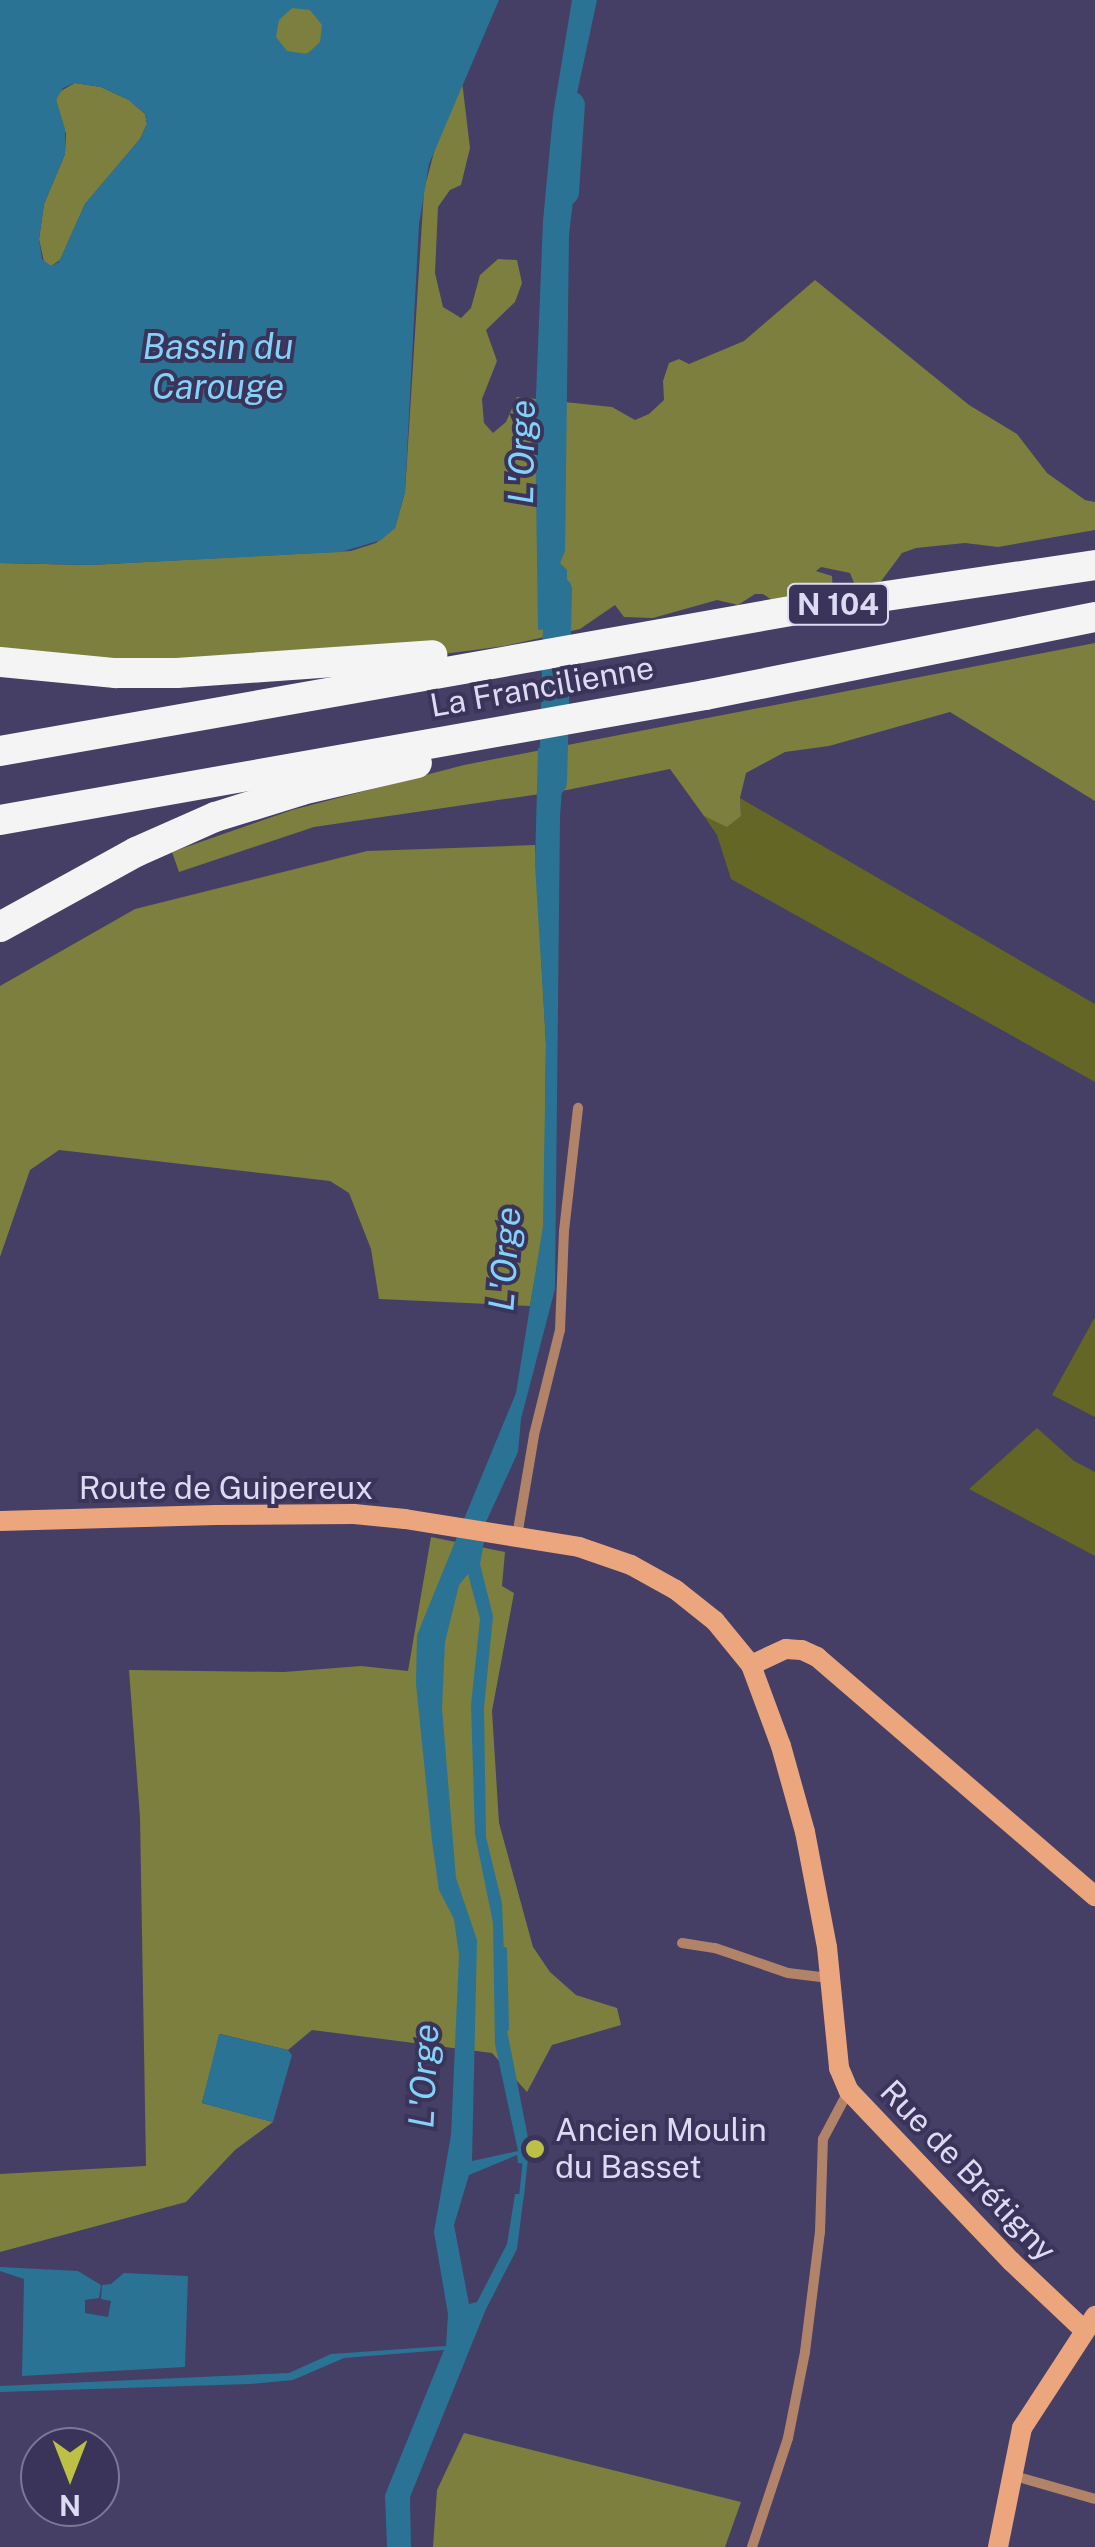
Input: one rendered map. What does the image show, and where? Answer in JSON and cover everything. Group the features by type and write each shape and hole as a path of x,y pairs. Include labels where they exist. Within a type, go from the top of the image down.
{"highway":[{"name":"La Francilienne","path":"0,752 581,647 1095,564"},
{"name":"La Francilienne","path":"0,820 572,724 1095,617"},
{"path":"0,662 116,673 176,673 495,649 523,658"},
{"path":"0,927 136,852 215,817 510,734"}],"street":[{"path":"517,1536 534,1435 560,1330 564,1231 578,1108"},
{"name":"Route de Guipereux","path":"0,1521 354,1514 452,1526"},
{"name":"Rue de Brétigny","path":"452,1526 579,1547 632,1565 676,1590 715,1621 750,1665 781,1746 805,1832 830,1978 839,2068 849,2091 1012,2262 1090,2323"},
{"path":"750,1665 786,1649 818,1657 1095,1896"},
{"path":"682,1944 715,1948 788,1973 830,1978"},
{"path":"752,2547 788,2438 805,2352 820,2232 823,2139 849,2091"},
{"path":"998,2547 1022,2428 1090,2323"},
{"path":"1010,2475 1095,2498"}],"shaded area":[{"path":"740,798 1095,1004 1095,1082 731,879 717,835 704,816 727,826 741,816"},
{"path":"1095,1317 1095,1417 1052,1395"},
{"path":"1037,1428 1074,1461 1095,1472 1095,1556 969,1489"}],"green space":[{"path":"299,7 316,14 323,31 316,48 299,55 282,48 275,31 282,14"},
{"path":"462,81 470,148 461,185 450,190 438,207 435,273 443,307 461,318 471,308 480,275 498,259 517,260 522,283 515,302 486,330 497,361 482,399 484,423 493,433 506,422 517,397 612,407 635,420 649,414 664,400 663,381 669,363 679,359 689,364 744,341 815,280 969,405 1017,434 1047,473 1085,500 1095,502 1095,530 998,547 965,543 916,548 902,553 879,584 870,588 854,583 850,573 821,567 816,571 832,576 833,592 815,594 801,590 778,604 763,594 755,594 738,605 717,600 653,618 624,617 615,605 580,629 505,646 366,664 128,666 0,648 0,563 89,565 351,551 376,543 395,528 405,492 424,190 438,137"},
{"path":"75,83 101,87 129,100 145,114 147,124 140,139 85,204 60,260 51,266 44,262 39,239 44,204 65,154 66,134 56,100 59,92"},
{"path":"1095,643 1095,801 950,712 829,746 785,752 746,773 740,798 741,816 727,827 704,816 670,769 567,790 314,827 179,872 172,852 292,810 464,765"},
{"path":"535,845 546,1044 544,1226 530,1306 379,1299 371,1249 349,1193 330,1181 59,1150 30,1170 0,1257 0,986 135,909 367,851"},
{"path":"431,1537 505,1552 502,1586 514,1593 492,1711 499,1823 533,1947 550,1972 576,1995 617,2008 621,2025 552,2045 527,2092 492,2053 312,2030 288,2050 220,2034 202,2103 273,2122 235,2150 186,2202 0,2252 0,2174 146,2166 140,1817 129,1670 284,1672 361,1666 408,1671"},
{"path":"464,2433 741,2502 725,2547 433,2547 437,2490"}],"water":[{"name":"Bassin du Carouge","path":"0,0 499,0 429,164 419,224 405,492 395,528 381,540 341,552 89,565 0,563","holes":["292,8 310,10 322,25 320,42 307,54 287,51 276,37 279,20","75,83 101,87 129,100 145,114 147,124 140,139 85,204 59,262 51,266 42,259 39,239 44,204 65,154 65,129 56,100 63,88"]},
{"path":"572,0 597,0 560,173 583,114 569,235 565,551 560,563 567,570 567,598 562,627 538,630 535,420 543,221 553,115"},
{"path":"565,743 560,817 555,1289 521,1419 518,1452 486,1522 464,1519 516,1393 543,1226 546,1044 535,865 538,748"},
{"path":"457,1537 484,1542 480,1564 493,1616 484,1708 486,1837 502,1903 507,2030 529,2143 526,2164 518,2163 517,2155 469,2175 454,2225 469,2304 477,2302 507,2244 515,2194 524,2194 517,2249 486,2309 410,2497 411,2547 387,2547 385,2495 444,2350 344,2358 293,2380 250,2384 0,2392 0,2386 289,2373 331,2354 446,2346 448,2314 434,2232 451,2135 459,1955 454,1919 439,1890 432,1841 416,1684 417,1635","holes":["468,1574 480,1619 471,1705 475,1834 493,1923 495,2044 518,2151 472,2161 477,1940 456,1878 442,1708 445,1642 459,1585"]},
{"path":"219,2034 288,2050 292,2055 273,2122 202,2103"},
{"path":"0,2267 78,2271 101,2285 99,2298 85,2300 85,2313 108,2317 111,2301 101,2299 102,2285 111,2284 124,2273 188,2276 185,2367 22,2376 24,2279 0,2271"}],"waterway":[{"name":"L'Orge","path":"565,192 571,105"},
{"name":"L'Orge","path":"553,782 558,590"},
{"path":"504,1949 506,2028"},
{"path":"521,2196 525,2158"}],"place":[{"name":"Ancien Moulin du Basset","path":"535,2149"}]}
